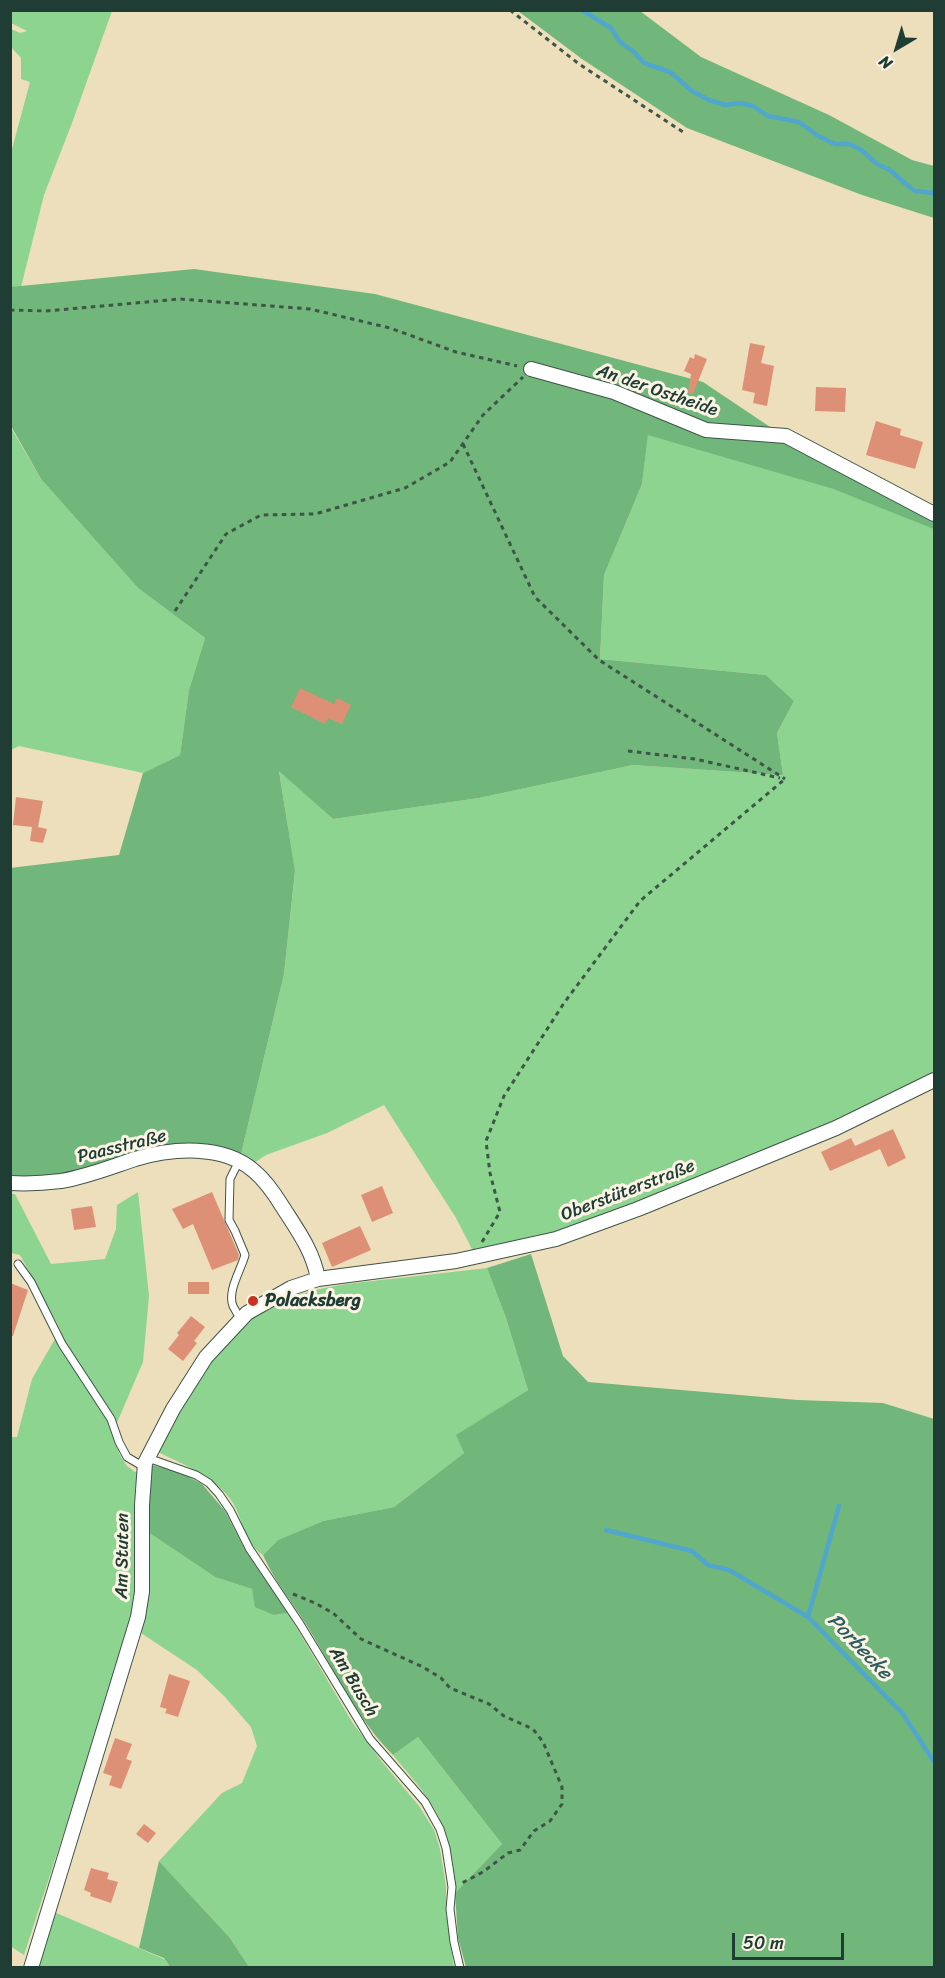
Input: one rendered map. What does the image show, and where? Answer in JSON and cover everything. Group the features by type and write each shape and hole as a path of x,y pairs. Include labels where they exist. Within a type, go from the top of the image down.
{"street":[{"name":"An der Ostheide","path":"531,369 614,392 706,430 786,436 934,514"},
{"name":"Oberstüterstraße","path":"318,1279 380,1273 474,1257 556,1239 638,1209 836,1128 934,1080"},
{"name":"Paasstraße","path":"10,1183 60,1181 153,1154 203,1151 226,1155 252,1169 269,1185 307,1245 315,1263 318,1279"},
{"name":"Am Stuten","path":"31,1968 138,1617 142,1592 141,1505 146,1462 173,1409 206,1357 241,1319 291,1288 318,1279"}],"lane":[{"path":"239,1161 230,1179 228,1205 229,1220 245,1255 234,1285 232,1300 241,1319"},
{"path":"18,1264 31,1282 62,1344 111,1419 127,1457 146,1462"},
{"name":"Am Busch","path":"146,1462 196,1475 209,1483 219,1494 230,1510 249,1548 370,1739 425,1803 440,1829 446,1848 452,1887 450,1909 460,1968"}],"path":[{"path":"510,10 579,64 686,134"},
{"path":"10,310 46,311 180,299 310,309 390,327 456,352 531,369"},
{"path":"175,612 226,534 261,515 315,514 405,488 450,462 483,415 531,369"},
{"path":"463,444 535,597 599,660 785,779"},
{"path":"627,751 695,759 785,779"},
{"path":"474,1257 500,1212 490,1173 486,1141 504,1096 564,1003 640,901 785,779"},
{"path":"275,1586 315,1603 339,1617 361,1639 423,1667 441,1678 450,1688 489,1704 504,1716 533,1729 543,1742 562,1786 562,1804 550,1821 534,1831 520,1850 508,1853 483,1872 452,1887"}],"green space":[{"path":"11,11 112,11 44,195 21,287 11,287 11,153 30,82 21,79 21,58 11,47 11,29 20,33 27,31 11,23"},
{"path":"518,11 640,11 701,57 829,115 912,160 934,166 934,218 862,195 687,128 582,59"},
{"path":"194,269 375,294 703,382 788,439 934,518 934,529 833,489 648,435 642,484 604,575 600,659 766,675 794,701 777,733 783,775 633,765 479,798 333,819 279,771 295,871 284,974 241,1154 189,1143 79,1175 11,1180 10,868 119,855 143,773 180,755 189,690 205,638 138,588 41,479 11,426 11,287"},
{"path":"10,426 41,479 138,588 205,638 189,690 180,755 143,773 19,746 11,750"},
{"path":"648,434 833,489 934,528 934,1073 833,1124 555,1234 473,1251 456,1218 384,1105 327,1133 266,1155 254,1163 241,1154 284,974 295,872 279,770 333,819 479,798 633,765 783,775 777,733 794,701 766,675 600,659 604,575 642,484"},
{"path":"138,1192 149,1296 143,1362 116,1425 80,1370 20,1255 11,1253 10,1194 15,1194 51,1264 105,1259 116,1229 117,1205"},
{"path":"531,1254 563,1356 588,1382 798,1400 883,1403 934,1419 934,1967 466,1967 458,1938 455,1893 502,1844 418,1737 393,1755 380,1741 348,1695 309,1629 273,1575 263,1555 278,1540 323,1521 394,1507 464,1453 456,1435 528,1390 506,1318 487,1268"},
{"path":"487,1268 506,1318 528,1390 457,1435 464,1453 394,1507 323,1521 278,1540 263,1555 252,1545 233,1503 217,1485 198,1472 156,1451 206,1366 231,1337 261,1312 296,1296 333,1286"},
{"path":"55,1339 110,1425 120,1455 127,1466 139,1472 135,1497 136,1590 131,1626 24,1955 10,1946 10,1437 17,1437 32,1379"},
{"path":"152,1465 179,1472 202,1484 225,1511 244,1548 288,1613 274,1615 255,1607 252,1589 215,1577 145,1530 146,1494"},
{"path":"145,1530 215,1577 252,1589 274,1615 288,1613 352,1722 419,1806 434,1830 440,1849 446,1887 446,1911 454,1967 249,1967 230,1938 159,1861 222,1793 242,1783 257,1746 251,1727 225,1697 197,1670 141,1633 148,1592"},
{"path":"418,1737 502,1844 455,1893 450,1847 439,1817 424,1793 393,1755"},
{"path":"159,1861 230,1938 249,1967 170,1967 164,1958 139,1948"},
{"path":"54,1912 164,1959 170,1967 38,1968"}],"building":[{"path":"750,343 765,346 761,363 774,366 767,406 753,403 755,393 742,390"},
{"path":"695,354 707,359 693,394 688,393 691,374 684,371 690,357 694,359"},
{"path":"816,387 846,388 845,412 815,411"},
{"path":"876,421 901,429 900,435 923,442 915,469 866,455"},
{"path":"300,688 334,704 337,698 351,705 342,724 328,718 325,724 291,707"},
{"path":"16,797 43,801 38,827 47,829 43,843 30,841 32,827 13,825"},
{"path":"893,1129 906,1158 888,1167 880,1149 830,1171 821,1152 851,1138 855,1146"},
{"path":"382,1186 393,1213 372,1222 361,1195"},
{"path":"212,1192 239,1255 238,1260 212,1270 193,1224 183,1229 172,1209"},
{"path":"92,1206 96,1227 74,1230 71,1209"},
{"path":"360,1226 371,1250 332,1267 322,1243"},
{"path":"188,1282 209,1282 209,1294 188,1294"},
{"path":"10,1283 28,1290 13,1336 10,1336"},
{"path":"191,1316 205,1327 194,1341 197,1343 183,1361 168,1349"},
{"path":"169,1674 190,1681 178,1717 165,1713 167,1709 160,1707"},
{"path":"115,1738 132,1744 126,1759 132,1761 121,1789 109,1785 112,1776 103,1773"},
{"path":"144,1824 156,1833 148,1843 136,1834"},
{"path":"91,1868 109,1873 107,1879 118,1882 111,1903 90,1896 91,1893 84,1890"}],"waterway":[{"path":"582,10 611,28 620,42 644,63 670,72 692,91 709,100 725,105 740,103 753,106 768,116 799,122 818,136 835,144 849,144 860,149 915,191 934,193"},
{"name":"Porbecke","path":"839,1506 808,1617 903,1714 934,1762"},
{"path":"606,1530 692,1551 708,1565 729,1570 808,1617"}],"place":[{"name":"Polacksberg","path":"253,1301"}]}
